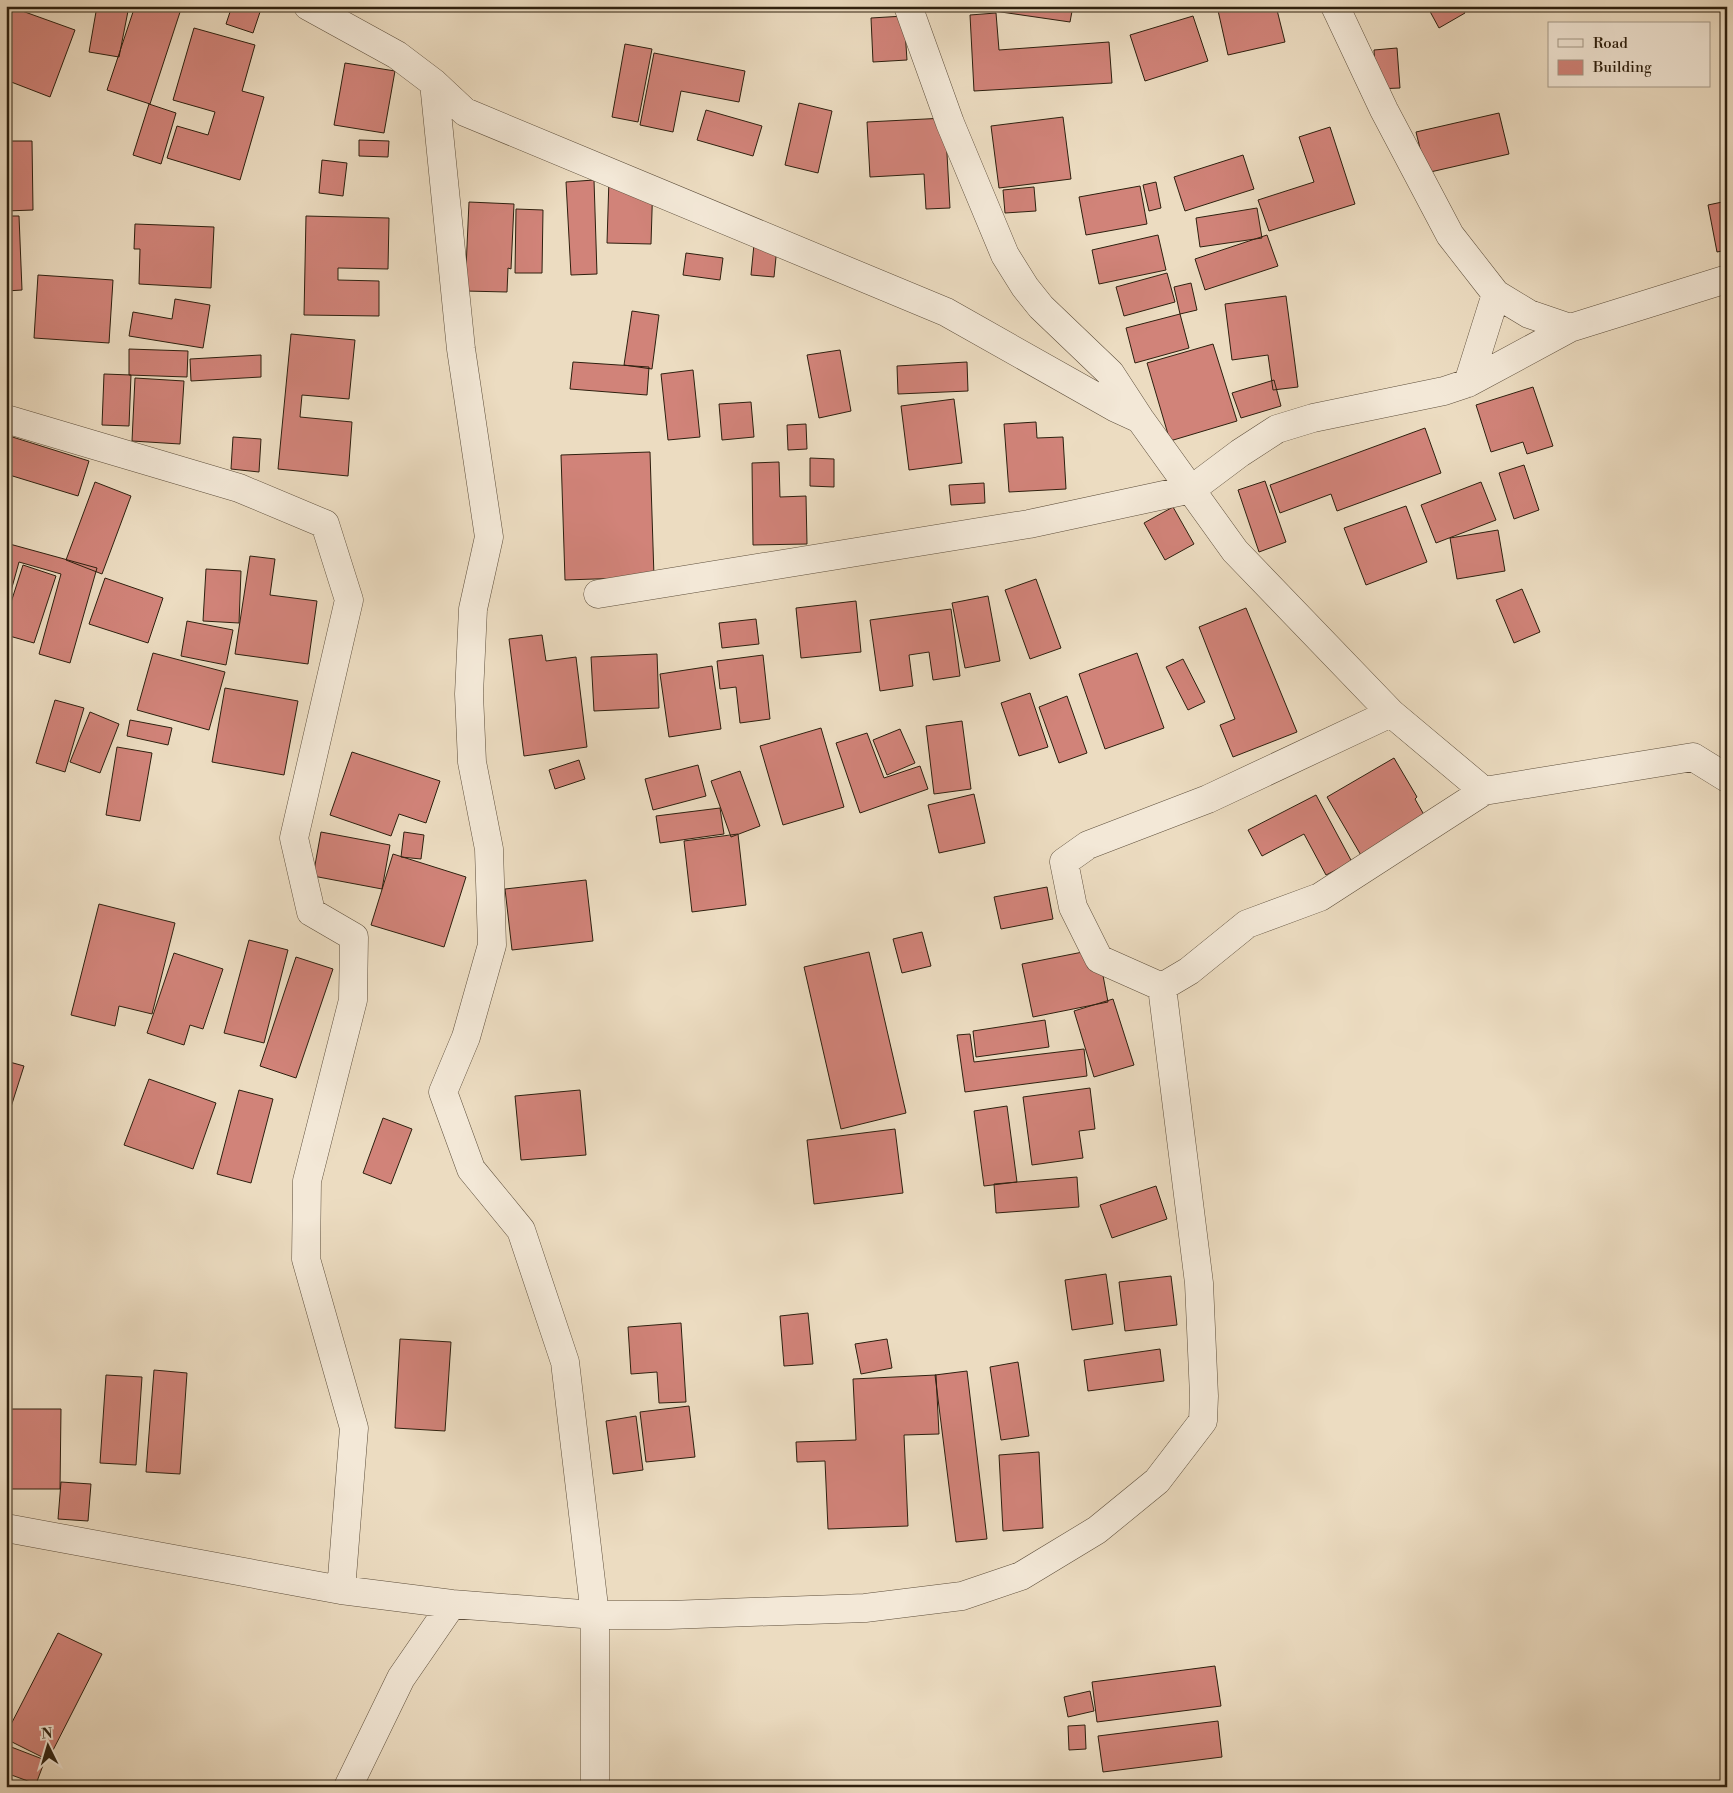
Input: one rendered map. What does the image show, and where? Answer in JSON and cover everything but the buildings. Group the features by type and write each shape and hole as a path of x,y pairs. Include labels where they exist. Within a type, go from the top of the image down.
{"street":[{"path":"308,6 397,55 434,83 465,112 946,312 1116,408 1140,419"},
{"path":"908,6 950,124 1005,255 1025,287 1041,307 1110,373 1140,419 1235,550 1391,713 1484,791"},
{"path":"1335,6 1384,110 1450,235 1496,294 1529,314 1570,328"},
{"path":"434,83 460,348 489,537 473,609 469,694 472,762 489,849 492,944 466,1037 443,1092 471,1169 521,1230 565,1362 595,1615 595,1787"},
{"path":"598,594 1029,524 1192,489 1240,453 1277,429 1313,418 1444,391 1468,383 1570,328 1727,280"},
{"path":"1468,383 1496,294"},
{"path":"6,419 239,488 325,524 349,600 294,838 310,912 354,937 354,1000 307,1181 306,1259 354,1428 341,1590"},
{"path":"1162,987 1099,959 1073,907 1064,862 1088,845 1208,799 1391,713"},
{"path":"1162,987 1189,971 1247,924 1320,897 1484,791 1693,757 1727,778"},
{"path":"6,1528 341,1590 452,1604 595,1615 669,1615 865,1608 962,1596 1021,1576 1097,1530 1157,1481 1203,1421 1204,1396 1199,1282 1162,987"},
{"path":"348,1787 402,1678 452,1604"}]}
